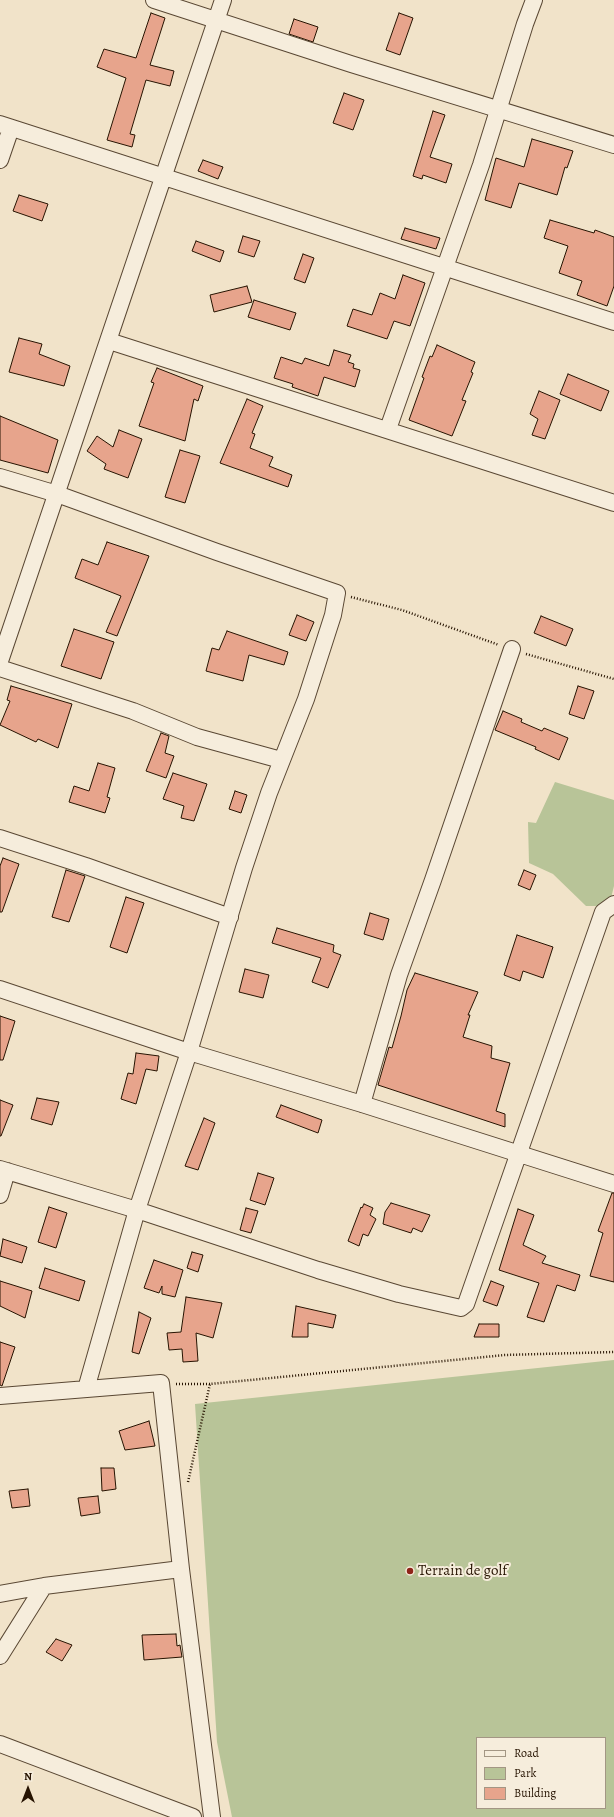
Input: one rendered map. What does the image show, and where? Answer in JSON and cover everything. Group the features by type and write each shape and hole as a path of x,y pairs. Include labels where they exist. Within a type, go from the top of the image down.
{"street":[{"path":"154,0 614,145"},
{"path":"0,661 223,0"},
{"path":"388,429 446,267 500,109 525,24 534,0"},
{"path":"0,160 6,126 614,322"},
{"path":"109,341 388,429 614,503"},
{"path":"0,477 57,494 217,552 337,593 333,615 306,699 281,760 258,823 189,1052 137,1210 86,1389"},
{"path":"362,1104 399,975 436,873 512,649"},
{"path":"0,668 133,711 197,737 281,760"},
{"path":"0,838 86,866 230,917"},
{"path":"0,1195 4,1170 137,1210 318,1270 399,1294 461,1308 466,1304 604,912 614,904"},
{"path":"0,989 189,1052 362,1104 614,1184"},
{"path":"0,1396 161,1383 181,1569 212,1817"},
{"path":"0,1594 44,1586 181,1569"},
{"path":"0,1656 44,1586"},
{"path":"0,1744 193,1817"}],"path":[{"path":"337,593 402,610 512,649 614,680"},
{"path":"161,1383 210,1384 505,1355 614,1352"},
{"path":"187,1487 210,1384"}],"green space":[{"path":"555,782 614,800 614,886 609,906 586,906 553,874 529,863 528,822 536,823"},
{"name":"Terrain de golf","path":"614,1360 614,1817 232,1817 217,1742 195,1404"}],"building":[{"path":"151,13 165,18 150,65 174,71 170,86 146,80 130,134 135,135 132,147 107,140 126,78 97,67 104,49 136,58"},
{"path":"399,13 413,18 400,55 386,50"},
{"path":"294,19 318,27 313,42 289,34"},
{"path":"344,93 364,100 353,130 333,123"},
{"path":"433,111 445,115 430,157 452,164 446,183 423,175 422,179 413,176"},
{"path":"532,139 573,151 567,168 565,167 557,195 519,183 511,208 485,200 496,158 524,167"},
{"path":"203,160 223,167 218,179 198,171"},
{"path":"19,195 48,204 42,221 13,211"},
{"path":"550,220 594,233 595,230 614,237 614,286 607,306 577,295 582,281 559,273 568,246 544,238"},
{"path":"405,228 440,238 436,249 401,239"},
{"path":"243,236 260,241 254,257 238,252"},
{"path":"196,241 224,251 220,262 192,251"},
{"path":"303,254 314,258 305,283 294,279"},
{"path":"403,275 425,283 410,326 394,321 387,339 347,326 353,309 372,315 380,293 395,299"},
{"path":"247,286 252,302 214,312 210,295"},
{"path":"254,300 296,313 290,330 248,317"},
{"path":"19,338 42,344 39,354 70,366 64,386 9,372"},
{"path":"437,345 475,362 471,372 473,373 462,400 466,401 452,436 409,420 424,378 422,377 430,356 432,357"},
{"path":"334,350 351,355 348,362 354,364 353,368 360,370 355,387 324,377 318,396 292,387 293,384 274,378 281,357 302,364 305,358 329,366"},
{"path":"157,368 203,386 198,401 194,399 185,441 139,426 154,383 151,382"},
{"path":"568,374 609,391 601,411 560,394"},
{"path":"539,391 560,400 545,439 532,435 538,419 530,414"},
{"path":"247,399 263,406 252,433 255,434 250,448 273,457 269,466 292,475 288,487 220,463"},
{"path":"0,416 58,440 48,473 0,460"},
{"path":"119,430 142,439 128,478 104,469 106,464 87,451 97,436 113,447"},
{"path":"180,450 200,456 185,503 165,497"},
{"path":"107,542 149,556 117,636 106,632 121,596 75,578 82,559 98,565"},
{"path":"297,615 314,622 306,641 289,635"},
{"path":"541,616 573,629 566,646 534,633"},
{"path":"74,629 114,642 101,679 61,666"},
{"path":"227,631 288,652 284,665 249,655 243,681 206,671 212,648 219,650"},
{"path":"11,686 72,704 58,748 38,739 36,742 0,725 10,701 7,700"},
{"path":"578,686 594,691 584,719 569,714"},
{"path":"503,711 522,719 521,722 542,731 544,728 568,738 559,760 535,749 536,747 495,730"},
{"path":"161,733 169,736 165,753 174,756 166,778 146,771"},
{"path":"98,763 115,768 107,797 110,798 105,813 69,802 74,786 89,791"},
{"path":"173,773 207,784 194,821 181,818 184,806 163,799"},
{"path":"235,791 247,795 241,813 229,809"},
{"path":"3,858 19,864 2,912 0,912 0,866"},
{"path":"66,870 85,876 69,922 52,917"},
{"path":"524,870 536,875 530,890 518,885"},
{"path":"126,897 144,903 127,953 110,947"},
{"path":"370,913 389,919 383,940 364,934"},
{"path":"277,928 334,945 333,952 341,955 328,988 312,982 321,958 272,943"},
{"path":"517,935 553,947 543,978 523,971 520,981 504,975"},
{"path":"245,969 269,975 263,998 239,992"},
{"path":"415,973 478,992 468,1015 470,1015 463,1037 492,1046 491,1058 510,1063 496,1111 505,1114 505,1127 378,1085 389,1047 392,1048 407,990"},
{"path":"0,1016 15,1021 3,1060 0,1060"},
{"path":"136,1053 159,1056 157,1071 146,1069 136,1104 121,1099 128,1073 133,1074"},
{"path":"37,1098 59,1102 52,1125 31,1119"},
{"path":"0,1100 13,1105 1,1136 0,1136"},
{"path":"281,1105 322,1120 318,1133 276,1117"},
{"path":"204,1118 215,1123 198,1170 185,1166"},
{"path":"258,1173 274,1178 265,1205 250,1200"},
{"path":"612,1193 614,1193 614,1282 590,1276 603,1233 598,1231"},
{"path":"391,1203 430,1215 422,1232 413,1228 411,1233 383,1224 385,1212"},
{"path":"364,1204 373,1208 370,1215 376,1219 368,1236 363,1234 359,1246 348,1241 361,1207 362,1208"},
{"path":"49,1207 67,1213 56,1248 38,1242"},
{"path":"246,1208 258,1211 251,1233 240,1230"},
{"path":"518,1209 534,1215 523,1245 546,1256 542,1263 580,1275 575,1291 557,1285 544,1322 527,1317 539,1283 499,1270"},
{"path":"3,1239 27,1247 22,1263 0,1256"},
{"path":"192,1252 203,1255 198,1272 187,1268"},
{"path":"154,1260 183,1270 175,1297 162,1294 162,1286 159,1293 144,1288"},
{"path":"45,1268 85,1281 79,1301 39,1288"},
{"path":"0,1281 32,1291 25,1318 0,1306"},
{"path":"491,1281 504,1286 497,1306 483,1301"},
{"path":"186,1297 222,1303 213,1338 196,1333 198,1361 183,1362 182,1349 169,1350 167,1333 181,1332"},
{"path":"296,1306 336,1315 333,1328 308,1323 308,1337 292,1337"},
{"path":"139,1312 151,1318 139,1354 132,1352"},
{"path":"479,1324 499,1324 499,1337 474,1337"},
{"path":"0,1342 15,1347 2,1386 0,1385"},
{"path":"149,1421 155,1446 125,1450 119,1431"},
{"path":"101,1468 114,1468 116,1489 102,1491"},
{"path":"28,1489 30,1506 12,1508 9,1491"},
{"path":"98,1496 100,1513 81,1516 78,1498"},
{"path":"176,1634 177,1646 180,1645 182,1657 144,1660 142,1635"},
{"path":"56,1639 72,1645 62,1661 46,1652"}],"place":[{"name":"Terrain de golf","path":"410,1571"}]}
